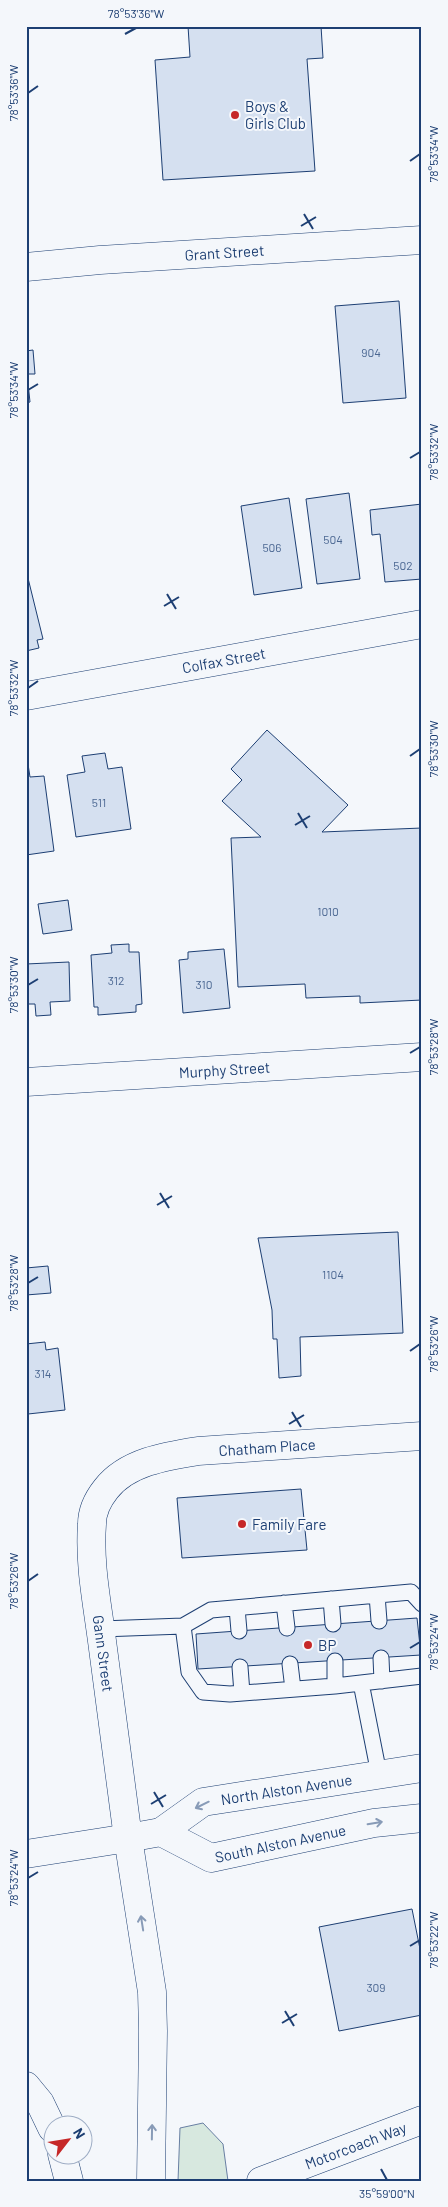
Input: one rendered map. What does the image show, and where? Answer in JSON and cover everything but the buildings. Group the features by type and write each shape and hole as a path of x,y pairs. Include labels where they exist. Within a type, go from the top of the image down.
{"main road":[{"name":"Grant Street","path":"26,267 100,260 422,240"},
{"name":"Colfax Street","path":"26,696 422,624"},
{"name":"Murphy Street","path":"26,1082 422,1056"},
{"name":"Chatham Place","path":"117,1477 144,1463 168,1456 198,1451 422,1436"},
{"name":"Gann Street","path":"117,1477 105,1490 96,1506 92,1523 92,1572 128,1838 152,1992 151,2181"},
{"name":"North Alston Avenue","path":"161,1832 203,1802 422,1768"},
{"name":"South Alston Avenue","path":"161,1832 210,1858 374,1823 422,1818"},
{"path":"26,1854 161,1832"},
{"path":"26,2086 40,2103 45,2114"},
{"name":"Motorcoach Way","path":"261,2181 306,2172 422,2120"},
{"path":"65,2164 69,2181"}],"lane":[{"path":"101,1629 183,1626 211,1610 411,1592 422,1604"},
{"path":"377,1595 379,1621"},
{"path":"331,1599 333,1624"},
{"path":"284,1603 286,1628"},
{"path":"237,1608 239,1631"},
{"path":"183,1626 189,1672 203,1692 242,1693 335,1686 422,1676"},
{"path":"381,1658 382,1681"},
{"path":"335,1661 335,1686"},
{"path":"290,1664 293,1689"},
{"path":"240,1667 242,1693"},
{"path":"361,1683 379,1774"}],"shaded area":[{"path":"203,2123 223,2144 228,2181 178,2181 180,2128"}],"place":[{"name":"Boys & Girls Club","path":"235,115"},
{"name":"Family Fare","path":"242,1524"},
{"name":"BP","path":"308,1645"}]}
